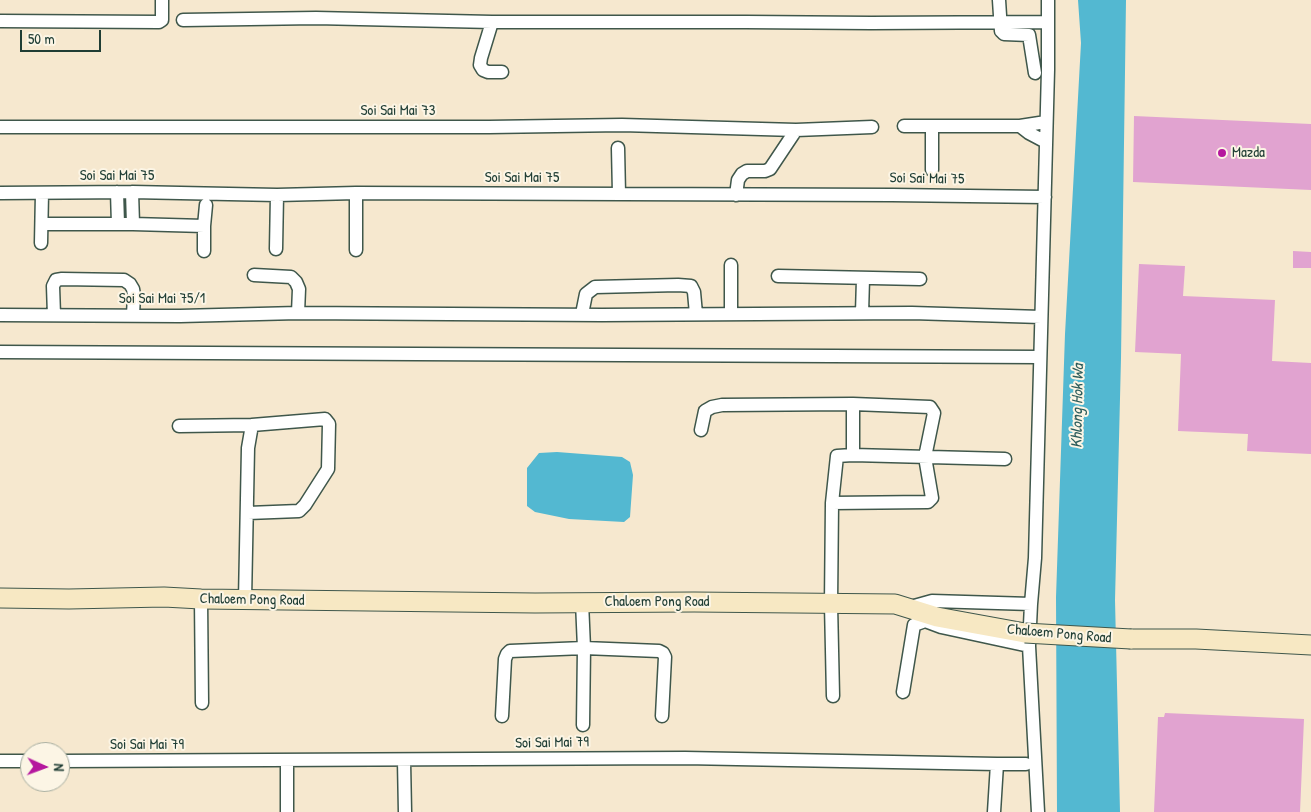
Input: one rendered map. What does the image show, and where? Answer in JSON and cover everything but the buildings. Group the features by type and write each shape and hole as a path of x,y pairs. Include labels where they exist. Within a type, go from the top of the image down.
{"main road":[{"name":"Chaloem Pong Road","path":"0,598 164,597 245,600 901,606 1027,640 1196,639 1311,645"}],"street":[{"path":"0,20 159,22 162,20 162,0"},
{"path":"1000,0 999,22 1001,31 1004,34 1029,35 1035,73"},
{"path":"1038,812 1027,640 1035,558 1048,0"},
{"path":"184,20 316,18 492,22 1048,22"},
{"path":"492,22 480,58 480,65 483,70 488,72 502,72"},
{"path":"904,126 1020,126 1046,122"},
{"name":"Soi Sai Mai 73","path":"0,127 489,127 622,125 796,130 872,127"},
{"path":"932,126 932,170"},
{"path":"1020,126 1046,142"},
{"path":"736,195 738,180 742,174 747,171 765,171 770,169 796,130"},
{"path":"618,148 619,194"},
{"path":"117,192 118,224"},
{"path":"132,192 133,224"},
{"name":"Soi Sai Mai 75","path":"0,193 892,195 1044,198"},
{"path":"41,243 42,193"},
{"path":"356,193 356,250"},
{"path":"276,249 277,195"},
{"path":"204,251 206,205"},
{"path":"42,224 204,226"},
{"path":"731,314 732,265"},
{"path":"254,275 291,277 296,282 298,289 298,313"},
{"path":"778,276 920,279"},
{"path":"54,315 53,286 56,280 62,279 124,280 133,289 133,315"},
{"path":"862,313 863,279"},
{"path":"582,314 586,294 595,287 678,285 691,286 694,292 696,314"},
{"name":"Soi Sai Mai 75/1","path":"0,315 912,313 1041,318"},
{"path":"0,352 1040,357"},
{"path":"701,430 705,411 712,406 853,404 930,408 934,412 926,457 932,493 932,498 928,502 832,503"},
{"path":"853,404 853,455"},
{"path":"179,426 252,425 325,419 329,424 328,469 317,488 299,511 248,513"},
{"path":"245,600 248,448 252,425"},
{"path":"833,696 831,604 832,503 837,456 1005,459"},
{"path":"201,599 202,703"},
{"path":"1027,640 941,627 903,614 901,606 932,600 1030,604"},
{"path":"582,602 584,648 583,725"},
{"path":"903,692 914,625 926,621"},
{"path":"502,716 505,660 510,651 584,648 659,651 663,653 665,658 662,716"},
{"name":"Soi Sai Mai 79","path":"70,761 404,761 685,758 1026,764"},
{"path":"0,761 20,761"},
{"path":"287,761 287,812"},
{"path":"404,761 405,812"},
{"path":"994,812 997,764"}],"water":[{"name":"Khlong Hok Wa","path":"1078,0 1126,0 1121,358 1115,600 1120,812 1057,812 1056,597 1065,334 1081,43"},
{"path":"557,452 622,457 630,462 633,475 630,517 624,522 569,519 535,512 527,506 527,468 539,453"}],"place":[{"name":"Mazda","path":"1222,153"}]}
